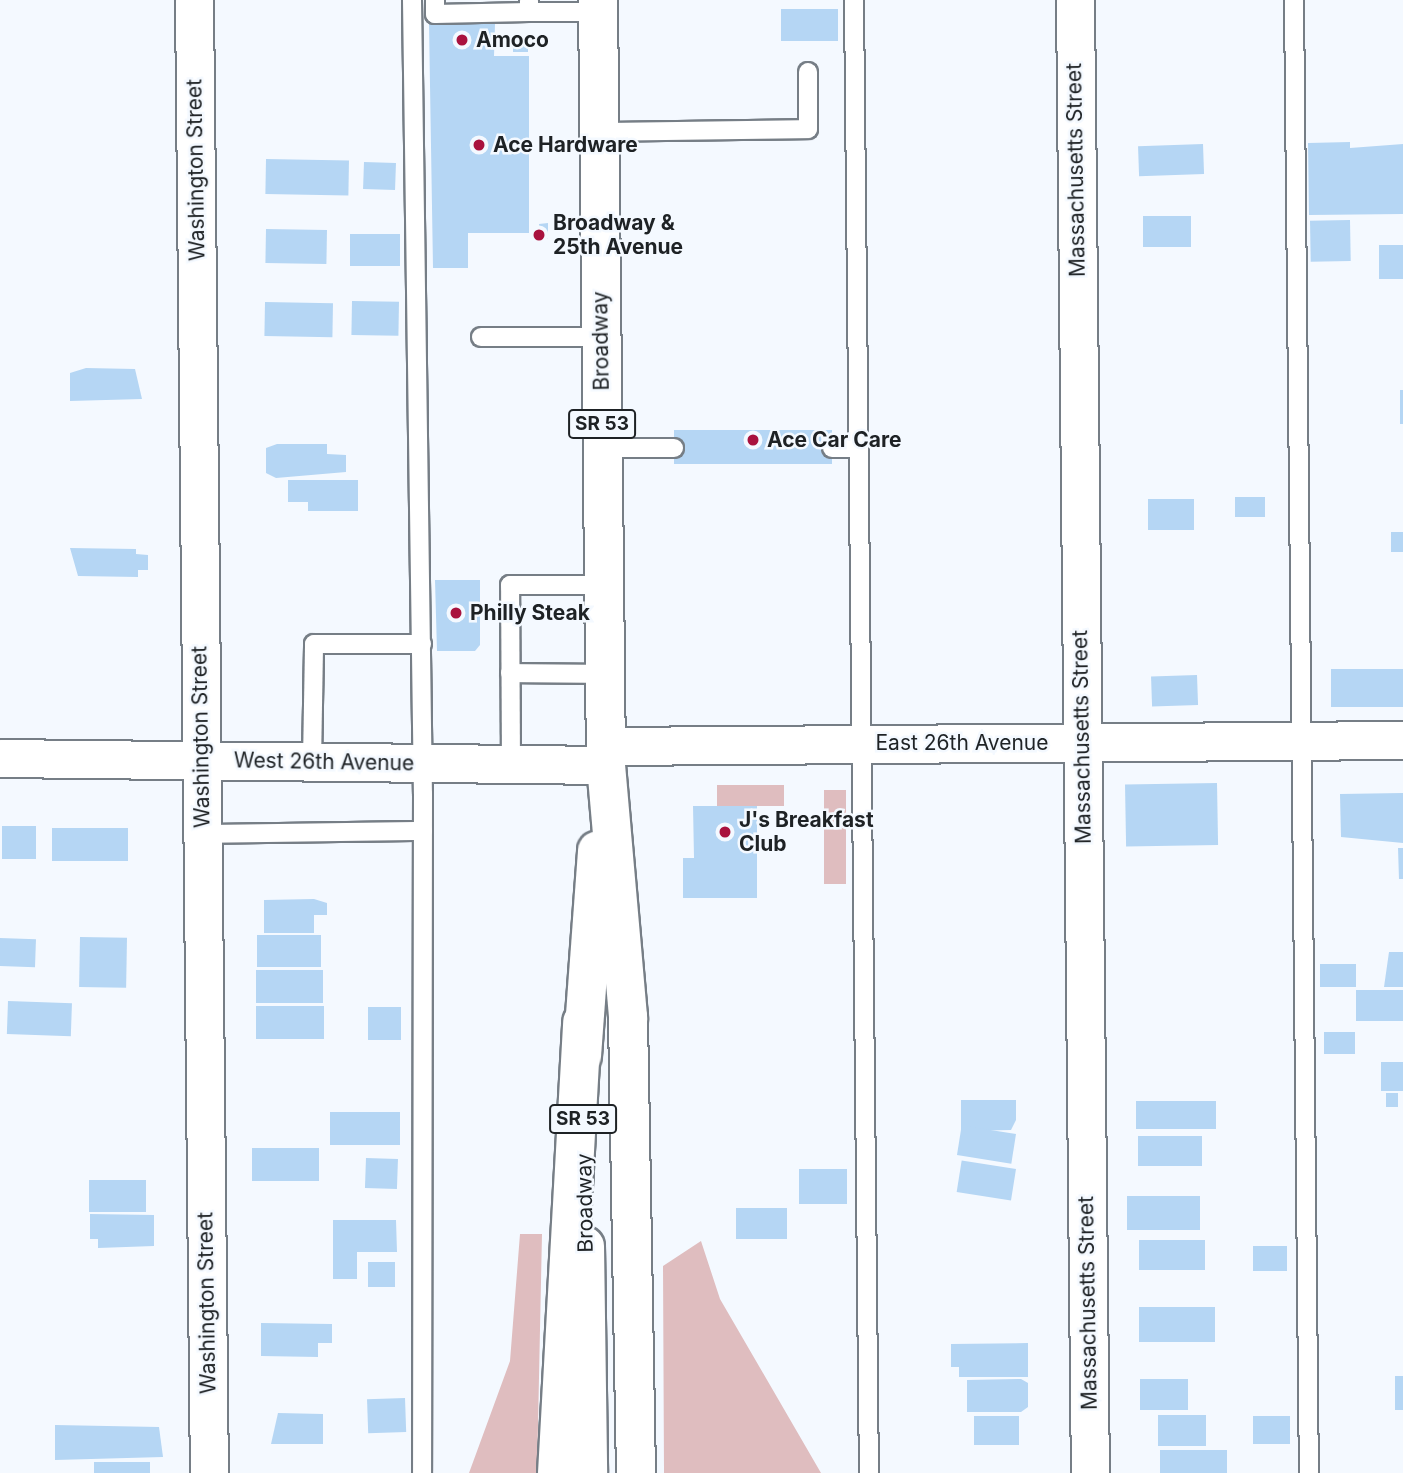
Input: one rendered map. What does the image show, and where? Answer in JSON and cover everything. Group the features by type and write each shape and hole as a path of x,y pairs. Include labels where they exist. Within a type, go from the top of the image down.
{"main road":[{"name":"Broadway","path":"598,6 606,756 628,1017 636,1473"},
{"name":"Broadway","path":"589,1473 582,1022 606,756"},
{"path":"557,1473 582,1022"}],"street":[{"name":"Washington Street","path":"194,0 209,1473"},
{"name":"Massachusetts Street","path":"1075,0 1090,1473"},
{"name":"East 26th Avenue","path":"606,756 862,744 1403,740"},
{"name":"West 26th Avenue","path":"0,758 511,764 606,756"}],"lane":[{"path":"412,0 423,763 422,1473"},
{"path":"435,0 435,14 529,6 598,6"},
{"path":"854,0 869,1473"},
{"path":"1294,0 1309,1473"},
{"path":"599,132 808,129 808,72"},
{"path":"481,337 601,337"},
{"path":"603,448 674,448"},
{"path":"832,448 859,448"},
{"path":"511,764 510,585 604,585"},
{"path":"312,762 314,644 422,644"},
{"path":"510,673 605,674"},
{"path":"202,834 423,831"}],"shaded area":[{"path":"717,785 784,785 784,806 717,806"},
{"path":"824,790 846,790 846,884 824,884"},
{"path":"520,1234 542,1234 537,1473 469,1473 510,1361"},
{"path":"701,1241 720,1299 821,1473 664,1473 663,1266"}],"building":[{"path":"781,9 838,9 838,41 781,41"},
{"name":"Ace Hardware","path":"429,24 495,24 494,56 529,56 529,233 468,233 468,268 433,268"},
{"path":"513,39 528,39 528,52 513,52"},
{"path":"1350,142 1350,148 1403,144 1403,214 1309,215 1308,143"},
{"path":"1203,144 1204,174 1139,176 1138,146"},
{"path":"266,159 349,160 348,195 265,194"},
{"path":"364,162 396,163 395,190 363,189"},
{"path":"1143,216 1191,216 1191,247 1143,247"},
{"path":"1350,220 1351,261 1311,262 1310,221"},
{"path":"548,223 548,239 540,239 539,224"},
{"path":"266,229 327,230 326,264 265,263"},
{"path":"350,234 400,234 400,266 350,266"},
{"path":"1379,245 1403,245 1403,279 1379,279"},
{"path":"352,301 399,302 398,336 351,335"},
{"path":"265,302 333,303 332,337 264,336"},
{"path":"86,368 135,369 142,399 70,401 70,373"},
{"path":"1400,390 1403,390 1403,424 1400,424"},
{"name":"Ace Car Care","path":"674,430 832,430 832,464 674,464"},
{"path":"277,444 327,444 327,454 346,455 346,472 276,478 266,473 266,448"},
{"path":"288,480 358,480 358,511 308,511 308,502 288,502"},
{"path":"1235,497 1265,497 1265,517 1235,517"},
{"path":"1148,499 1194,499 1194,530 1148,530"},
{"path":"1391,532 1403,532 1403,552 1391,552"},
{"path":"70,548 136,549 136,554 148,555 148,570 138,570 138,577 78,576"},
{"name":"Philly Steak","path":"435,580 480,580 480,645 475,651 437,651"},
{"path":"1331,669 1403,669 1403,707 1331,707"},
{"path":"1197,675 1198,705 1152,707 1151,677"},
{"path":"1217,783 1218,845 1126,847 1125,785"},
{"path":"1403,793 1403,843 1341,837 1340,794"},
{"name":"J's Breakfast Club","path":"693,806 757,806 757,898 683,898 683,858 694,858"},
{"path":"2,826 36,826 36,859 2,859"},
{"path":"52,828 128,828 128,861 52,861"},
{"path":"1398,848 1403,848 1403,879 1399,879"},
{"path":"314,899 327,903 327,915 314,915 314,933 264,933 264,900"},
{"path":"257,935 321,935 321,967 257,967"},
{"path":"80,937 127,938 126,988 79,987"},
{"path":"0,938 36,939 35,967 0,966"},
{"path":"1389,952 1403,952 1403,987 1384,987"},
{"path":"1320,964 1356,964 1356,987 1320,987"},
{"path":"256,970 323,970 323,1003 256,1003"},
{"path":"1356,990 1403,990 1403,1021 1356,1021"},
{"path":"8,1001 72,1003 71,1036 7,1034"},
{"path":"256,1006 324,1006 324,1039 256,1039"},
{"path":"368,1007 401,1007 401,1040 368,1040"},
{"path":"1324,1032 1355,1032 1355,1054 1324,1054"},
{"path":"1381,1062 1403,1062 1403,1091 1381,1091"},
{"path":"1386,1093 1398,1093 1398,1107 1386,1107"},
{"path":"961,1100 1016,1100 1016,1120 1011,1130 961,1131"},
{"path":"1136,1101 1216,1101 1216,1129 1136,1129"},
{"path":"330,1112 400,1112 400,1145 330,1145"},
{"path":"962,1125 1016,1134 1011,1164 957,1155"},
{"path":"1138,1136 1202,1136 1202,1166 1138,1166"},
{"path":"252,1148 319,1148 319,1181 252,1181"},
{"path":"366,1158 398,1159 397,1189 365,1188"},
{"path":"962,1160 1016,1169 1011,1201 957,1192"},
{"path":"799,1169 847,1169 847,1204 799,1204"},
{"path":"89,1180 146,1180 146,1212 89,1212"},
{"path":"1127,1196 1200,1196 1200,1230 1127,1230"},
{"path":"736,1208 787,1208 787,1239 736,1239"},
{"path":"90,1214 154,1215 154,1246 98,1248 98,1239 90,1239"},
{"path":"333,1220 396,1220 397,1252 357,1252 357,1279 333,1279"},
{"path":"1139,1240 1205,1240 1205,1270 1139,1270"},
{"path":"1253,1246 1287,1246 1287,1271 1253,1271"},
{"path":"368,1262 395,1262 395,1287 368,1287"},
{"path":"1139,1307 1215,1307 1215,1342 1139,1342"},
{"path":"261,1323 332,1324 332,1343 318,1343 318,1357 261,1356"},
{"path":"1028,1343 1028,1377 959,1377 959,1367 951,1367 951,1344"},
{"path":"1395,1376 1403,1376 1403,1410 1395,1410"},
{"path":"1021,1379 1028,1383 1028,1407 1021,1412 967,1412 967,1380"},
{"path":"1140,1379 1188,1379 1188,1410 1140,1410"},
{"path":"405,1398 406,1432 368,1433 367,1399"},
{"path":"278,1413 323,1414 323,1444 271,1444"},
{"path":"1158,1415 1206,1415 1206,1446 1158,1446"},
{"path":"974,1416 1019,1416 1019,1445 974,1445"},
{"path":"1253,1416 1290,1416 1290,1444 1253,1444"},
{"path":"55,1425 159,1427 163,1457 55,1460"},
{"path":"1160,1450 1227,1450 1227,1473 1160,1473"},
{"path":"94,1462 150,1462 150,1473 94,1473"}],"place":[{"name":"Amoco","path":"462,40"},
{"name":"Ace Hardware","path":"479,145"},
{"name":"Broadway & 25th Avenue","path":"539,235"},
{"name":"Ace Car Care","path":"753,440"},
{"name":"Philly Steak","path":"456,613"},
{"name":"J's Breakfast Club","path":"725,832"}]}
